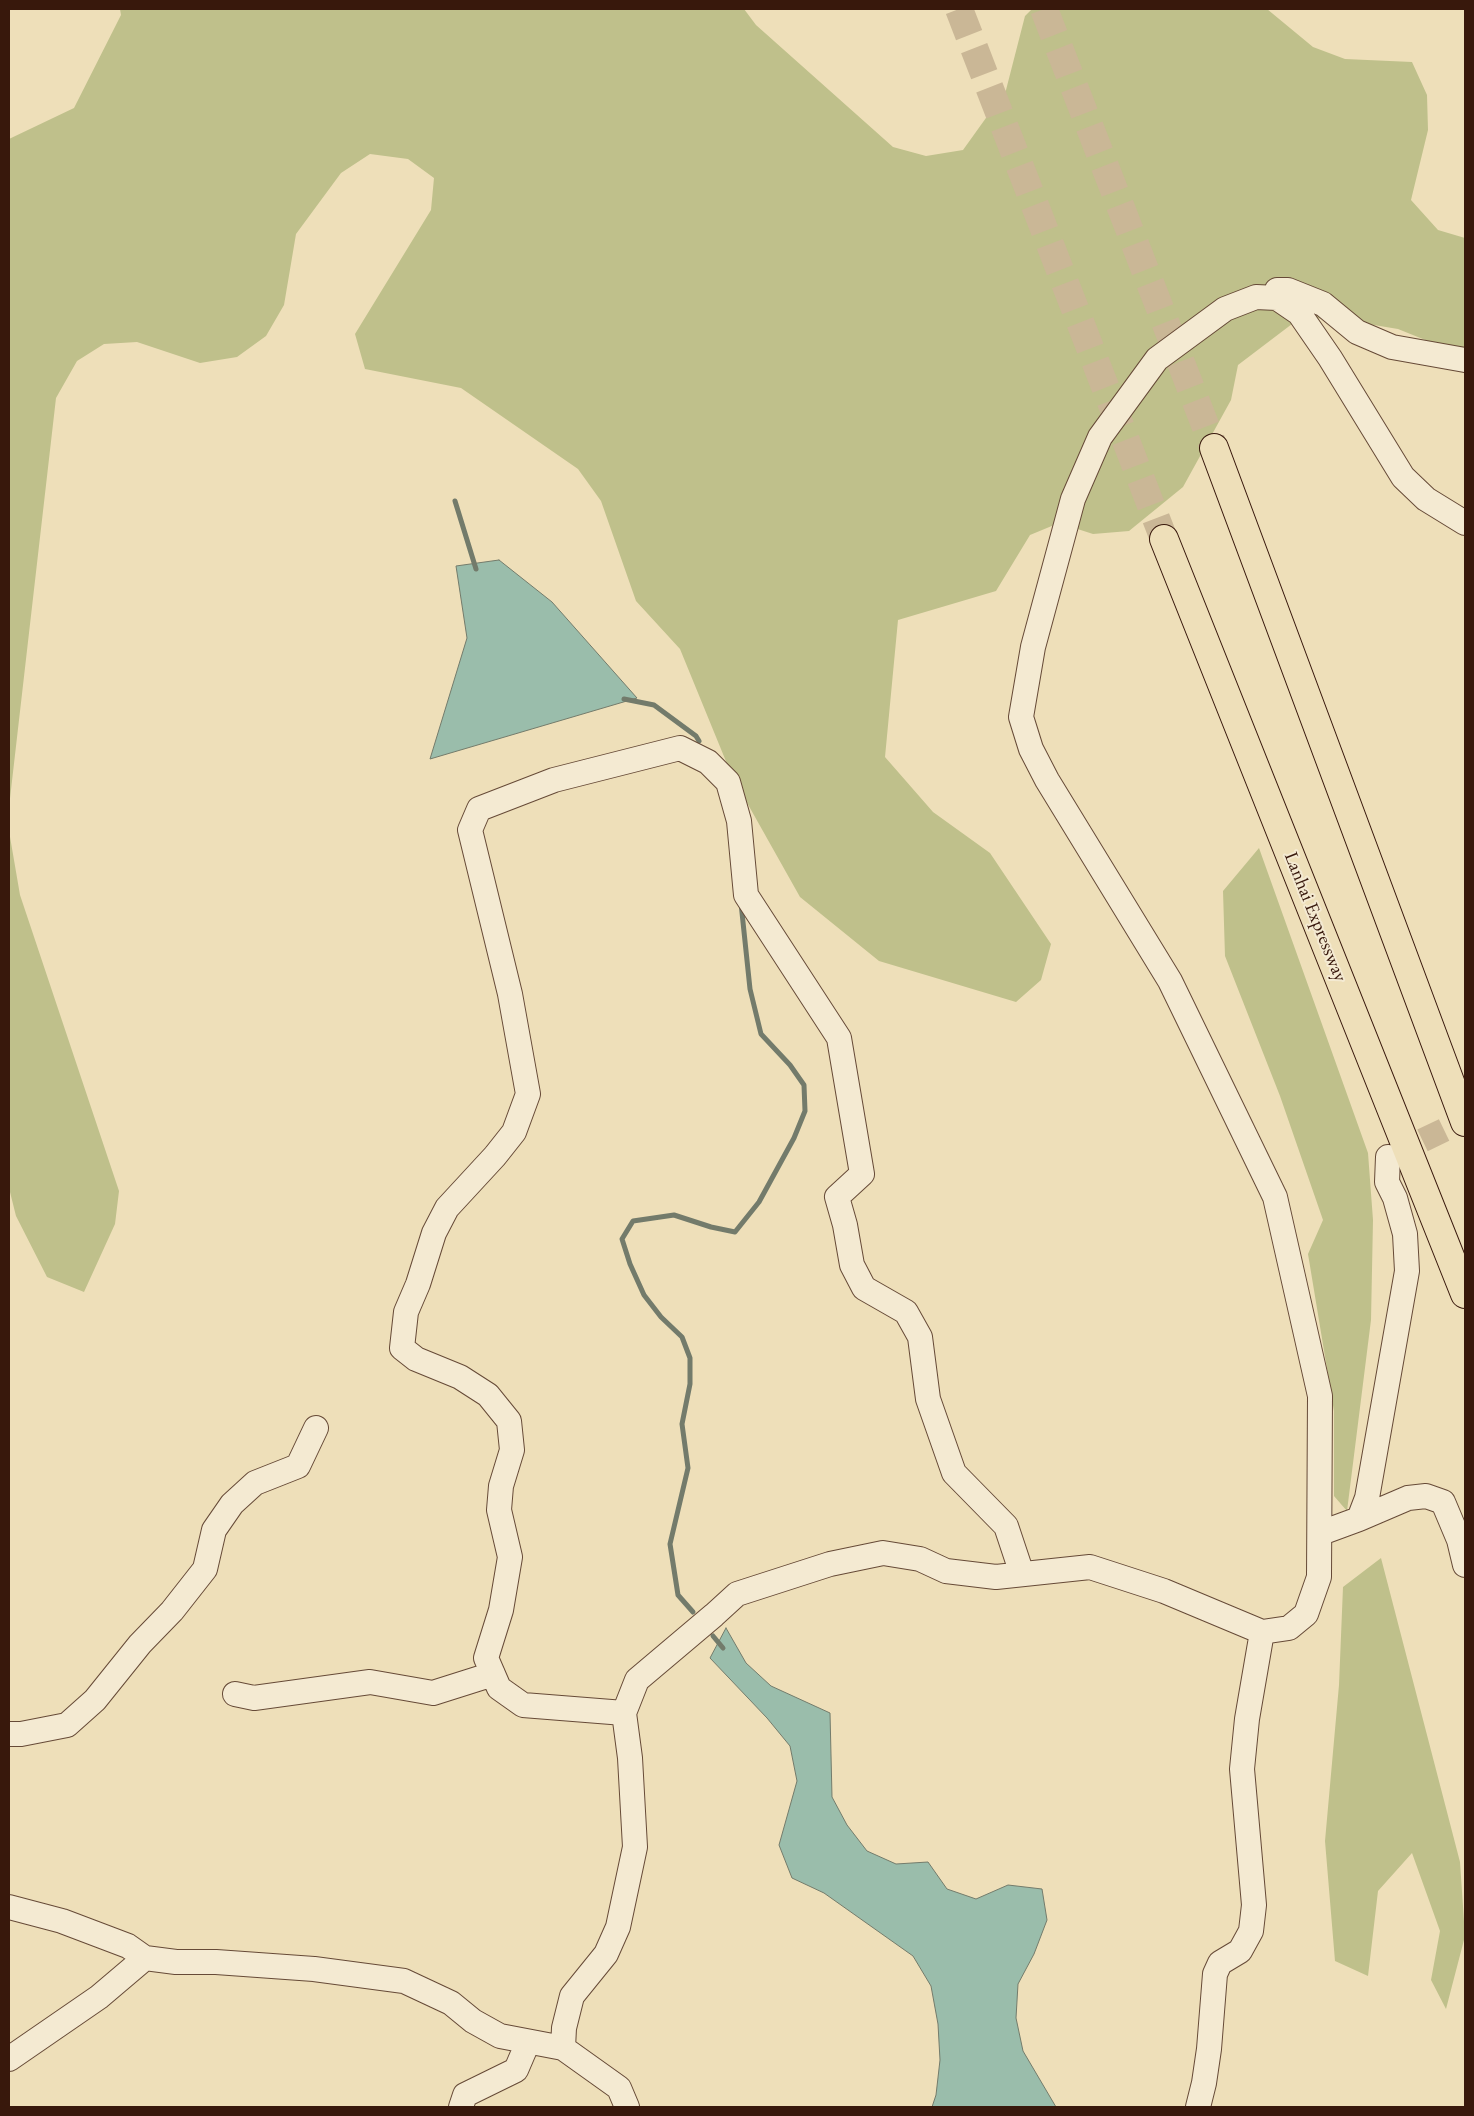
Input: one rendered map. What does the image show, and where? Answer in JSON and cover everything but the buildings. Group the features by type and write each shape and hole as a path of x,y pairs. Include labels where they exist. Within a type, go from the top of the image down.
{"highway":[{"path":"1214,448 1465,1122"},
{"name":"Lanhai Expressway","path":"1164,539 1465,1294"}],"street":[{"path":"563,2048 564,2028 572,1996 606,1954 618,1926 635,1847 630,1758 624,1713 637,1680 737,1594 830,1564 883,1554 920,1560 946,1571 996,1577 1090,1568 1164,1591 1262,1632 1289,1628 1306,1614 1319,1577 1320,1396 1274,1197 1170,981 1047,780 1031,749 1021,717 1033,647 1072,499 1100,438 1157,359 1225,309 1269,290 1288,290 1323,304 1358,332 1392,347 1465,360"},
{"path":"1256,297 1277,298 1299,312 1330,358 1403,477 1426,499 1465,523"},
{"path":"624,1713 523,1705 499,1688 486,1658 501,1610 510,1557 498,1510 501,1486 512,1450 509,1422 488,1395 460,1377 416,1359 402,1348 406,1312 418,1284 434,1233 447,1208 495,1156 514,1132 528,1094 510,994 470,830 479,809 554,780 680,748 708,762 728,782 739,822 746,895 839,1038 862,1174 837,1197 845,1225 852,1265 864,1288 906,1312 920,1337 928,1399 954,1473 1006,1526 1022,1574"},
{"path":"1359,1519 1367,1498 1407,1271 1405,1234 1395,1198 1387,1182 1388,1157"},
{"path":"9,1734 21,1734 67,1725 95,1700 140,1644 172,1611 205,1569 214,1530 232,1504 255,1483 298,1466 316,1428"},
{"path":"1320,1533 1408,1498 1426,1496 1443,1502 1459,1540 1465,1565"},
{"path":"1198,2107 1209,2049 1215,1974 1220,1963 1240,1951 1251,1931 1254,1905 1242,1769 1247,1719 1262,1632"},
{"path":"235,1694 254,1698 370,1682 433,1693 493,1674"},
{"path":"9,1907 62,1921 128,1946 145,1958 176,1962 216,1962 314,1970 404,1982 450,2003 472,2021 500,2036 563,2048 619,2088 627,2107"},
{"path":"9,2059 99,1997 145,1958"},
{"path":"461,2107 465,2095 516,2070 528,2042"}],"green space":[{"path":"120,9 744,9 756,25 893,147 926,156 963,150 1006,90 1025,16 1032,9 1267,9 1313,47 1345,59 1412,62 1427,95 1428,130 1411,200 1438,230 1465,238 1465,356 1398,329 1326,317 1292,324 1238,365 1231,400 1183,487 1129,531 1093,534 1059,523 1030,535 996,591 898,620 885,757 933,812 990,853 1051,944 1041,980 1016,1002 879,961 800,897 732,776 680,649 636,601 601,501 578,469 461,388 365,369 355,334 431,210 434,178 408,159 370,154 341,173 296,234 284,305 266,336 237,357 200,363 137,342 104,344 77,361 56,398 9,807 9,139 74,108 121,15"},
{"path":"9,831 20,895 119,1191 115,1224 84,1292 47,1277 16,1216 9,1188"},
{"path":"1259,848 1368,1153 1373,1220 1371,1320 1347,1511 1334,1496 1334,1411 1308,1254 1323,1220 1280,1096 1225,956 1223,891"},
{"path":"1381,1558 1460,1862 1465,1936 1446,2009 1431,1980 1440,1931 1412,1853 1378,1891 1368,1976 1335,1961 1325,1841 1339,1685 1343,1587"}],"shaded area":[{"path":"499,560 552,602 637,698 430,759 467,638 456,566"},
{"path":"726,1628 746,1663 771,1686 830,1713 832,1797 847,1825 867,1851 896,1864 928,1862 947,1889 976,1899 1008,1885 1042,1889 1047,1920 1034,1954 1018,1984 1016,2018 1023,2051 1056,2107 932,2107 936,2095 940,2060 938,2024 931,1986 913,1956 824,1893 792,1878 779,1845 797,1781 790,1746 767,1718 710,1658"}],"waterway":[{"path":"455,501 476,569"},
{"path":"624,699 654,705 696,736 699,741"},
{"path":"693,1612 678,1595 670,1544 688,1468 682,1424 690,1384 690,1358 682,1337 661,1317 644,1295 630,1264 622,1239 633,1221 674,1215 711,1227 735,1232 759,1202 794,1138 805,1111 804,1085 790,1065 761,1034 750,989 741,903"},
{"path":"713,1636 723,1648"}],"tunnel":[{"path":"959,9 1164,539"},
{"path":"1044,9 1214,448"},
{"path":"1390,1156 1465,1120"}]}
